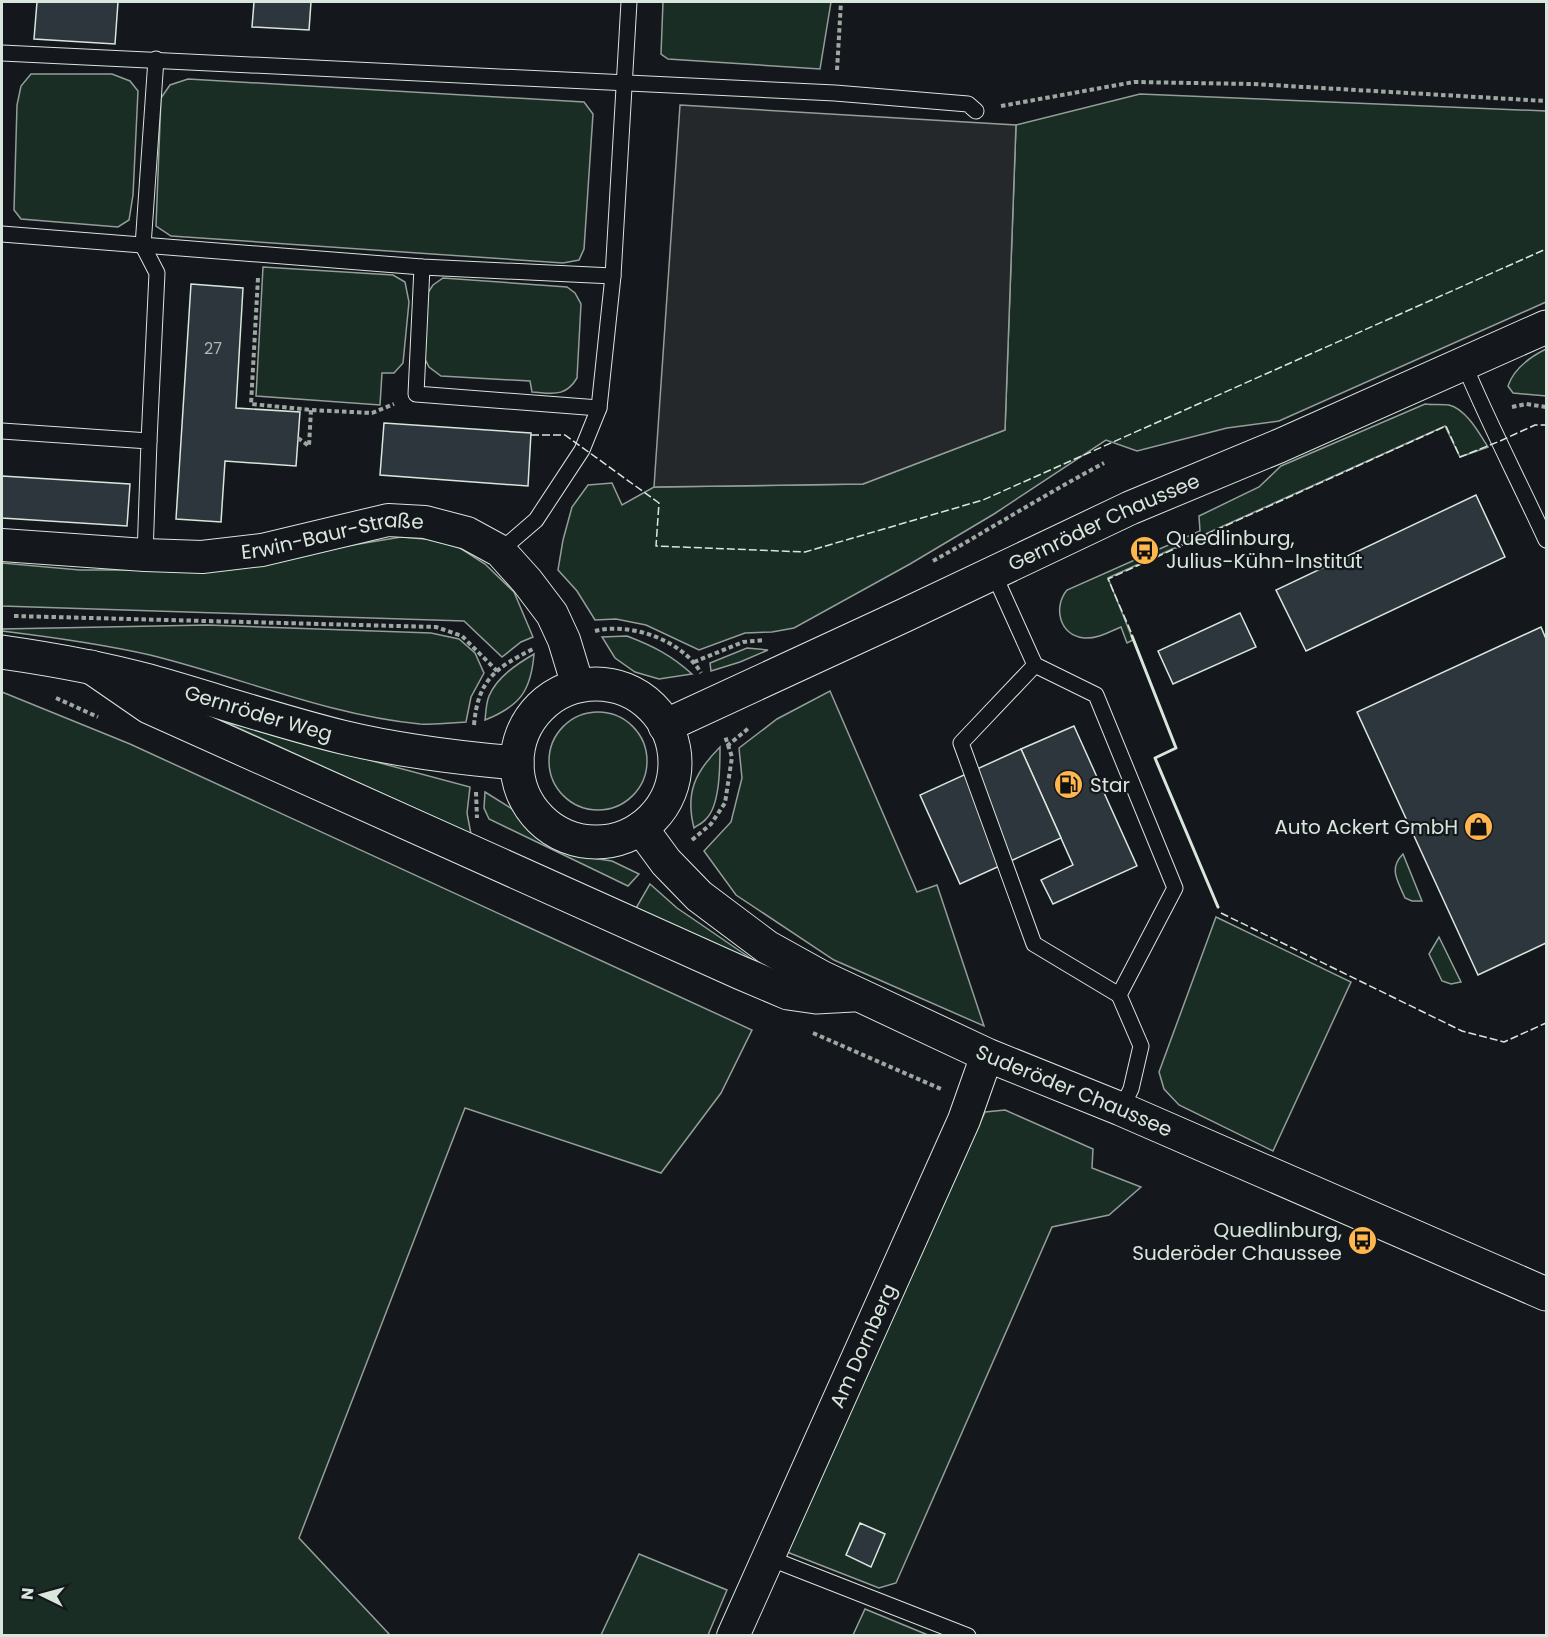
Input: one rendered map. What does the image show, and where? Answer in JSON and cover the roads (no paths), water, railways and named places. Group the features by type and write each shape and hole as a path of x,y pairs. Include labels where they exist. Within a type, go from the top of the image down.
{"main road":[{"name":"Gernröder Chaussee","path":"666,726 1130,508 1279,446 1546,327"},
{"name":"Gernröder Weg","path":"2,652 92,667 148,681 341,737 423,754 517,763"},
{"path":"92,667 149,707 741,973 788,993 816,997 859,995"},
{"path":"606,684 624,689 648,703 666,726 675,760 671,786 659,810 641,828 622,837 602,841 582,840 564,834 546,824 532,810 520,783 517,763 522,735 531,717 552,697 578,686 606,684"},
{"name":"Suderöder Chaussee","path":"641,828 666,862 708,902 767,947 821,977 987,1054 1121,1109 1546,1294"}],"street":[{"name":"Erwin-Baur-Straße","path":"2,545 202,557 262,550 388,520 425,522 467,533 500,551 552,614 564,640 578,686"},
{"name":"Am Dornberg","path":"733,1635 963,1120 987,1054"}],"lane":[{"path":"500,551 536,520 582,450 599,408 613,276 629,2"},
{"path":"2,53 835,93 968,104 976,111"},
{"path":"144,555 158,273 143,246 156,59"},
{"path":"2,234 422,267 613,276"},
{"path":"422,267 416,394 599,408"},
{"path":"1464,364 1546,540"},
{"path":"2,431 149,441"},
{"path":"993,572 1035,665 1096,695 1175,888 1119,995"},
{"path":"1035,665 961,743 1034,945 1119,995 1141,1046 1131,1089 1121,1109"},
{"path":"769,1558 968,1635"}],"place":[{"name":"Quedlinburg, Julius-Kühn-Institut","path":"1145,550"},
{"name":"Star","path":"1069,785"},
{"name":"Auto Ackert GmbH","path":"1479,827"},
{"name":"Quedlinburg, Suderöder Chaussee","path":"1363,1241"}]}
